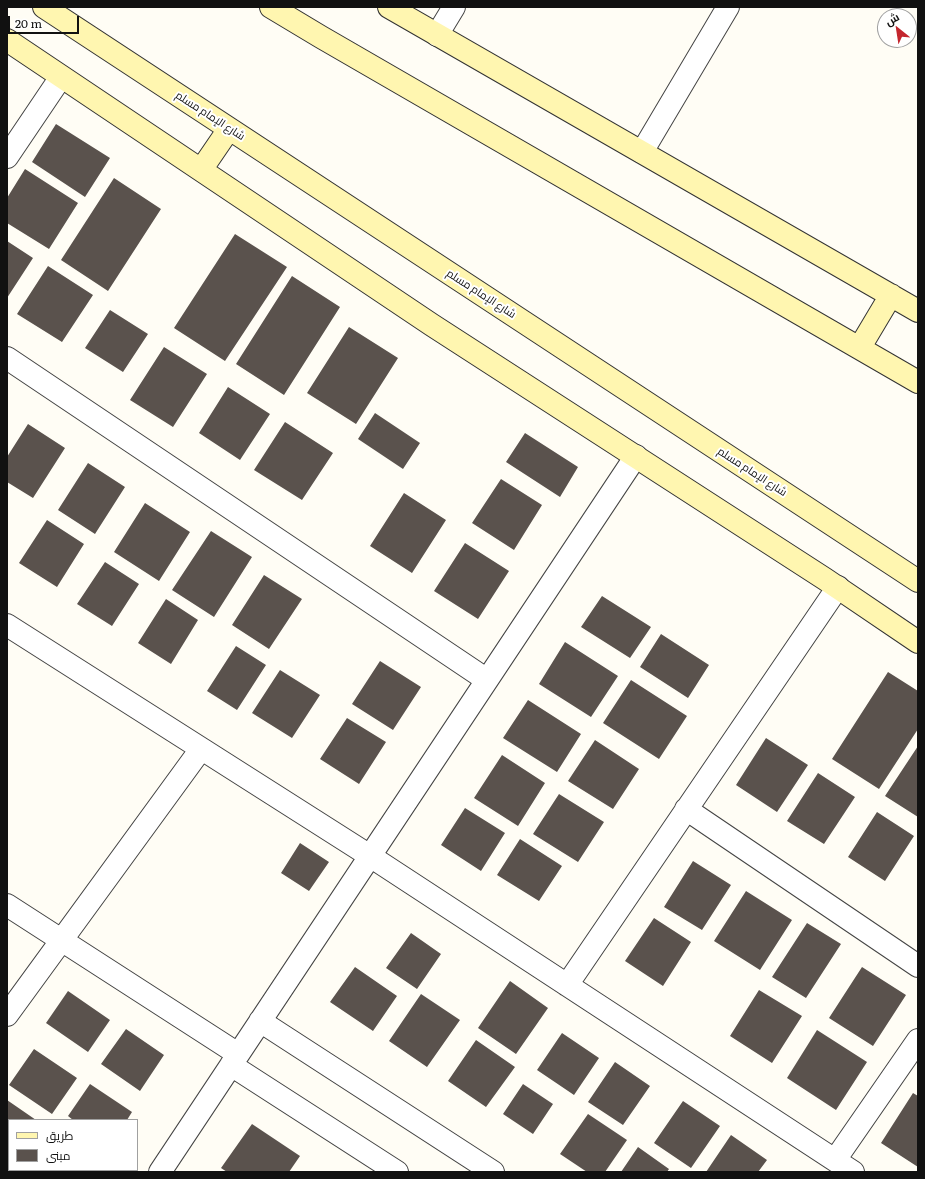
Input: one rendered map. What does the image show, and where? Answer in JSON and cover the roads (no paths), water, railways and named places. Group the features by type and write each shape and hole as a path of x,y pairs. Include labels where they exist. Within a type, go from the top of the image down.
{"main road":[{"name":"شارع الإمام مسلم","path":"44,7 918,581"},
{"path":"271,7 918,382"},
{"path":"389,7 918,311"},
{"path":"7,40 432,325 838,587 918,642"},
{"path":"201,170 229,129"},
{"path":"860,347 891,295"}],"street":[{"path":"437,34 454,7"},
{"path":"642,152 728,7"},
{"path":"7,157 61,77"},
{"path":"7,358 487,680"},
{"path":"160,1172 636,456"},
{"path":"567,984 838,587"},
{"path":"7,625 370,856 844,1166 918,1040"},
{"path":"7,1015 201,748"},
{"path":"686,809 918,966"},
{"path":"7,905 61,940 397,1172"},
{"path":"260,1021 493,1172"}]}
